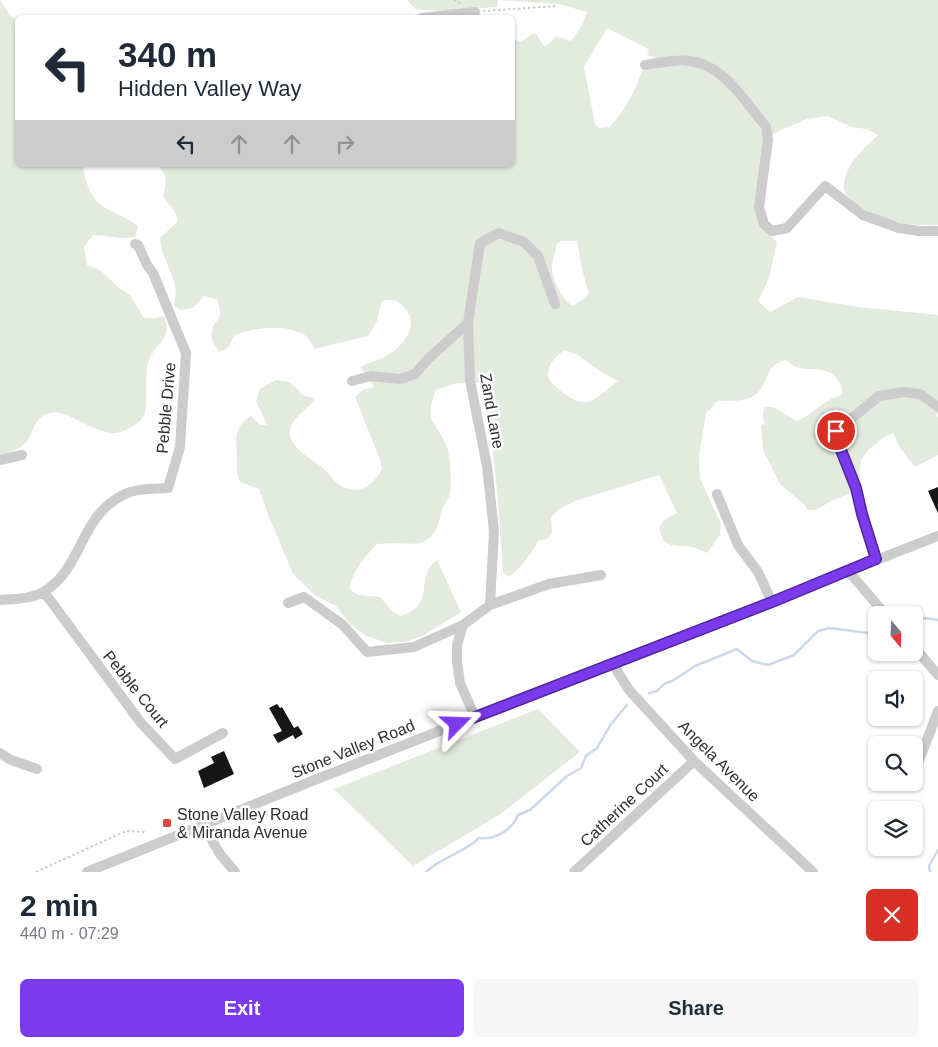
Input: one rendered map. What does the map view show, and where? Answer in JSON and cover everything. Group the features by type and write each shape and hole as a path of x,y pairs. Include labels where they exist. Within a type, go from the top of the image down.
{"street":[{"path":"448,15 474,12"},
{"path":"644,65 689,60 711,67 718,71 766,127 768,139 759,207 764,224 772,231 787,228 825,186 863,215 899,228 918,231 938,231"},
{"name":"Zand Lane","path":"490,605 494,531 486,466 470,381 468,323 480,243 499,233 524,242 538,256 555,304"},
{"name":"Pebble Drive","path":"44,592 66,572 86,531 99,513 109,504 124,494 145,489 168,488 180,447 186,352 153,273 147,265 138,245 135,244"},
{"path":"352,381 370,376 400,379 415,374 429,358 468,323"},
{"path":"876,559 856,488 839,445 836,431 878,396 904,392 920,394 938,407"},
{"path":"0,460 22,455"},
{"path":"717,494 738,546 758,572 772,602"},
{"name":"Stone Valley Road","path":"87,872 475,717 938,536"},
{"path":"848,571 878,606"},
{"path":"288,604 304,597 343,625 367,652 414,647 463,626 490,605 549,584 601,575"},
{"path":"0,600 44,592"},
{"name":"Pebble Court","path":"44,592 141,723 175,759 223,733"},
{"path":"463,626 457,645 457,662 460,683 475,717"},
{"path":"923,658 938,675"},
{"name":"Angela Avenue","path":"612,663 629,690 694,761 813,872"},
{"path":"923,750 938,711"},
{"path":"0,752 11,760 37,769"},
{"name":"Catherine Court","path":"574,872 694,761"},
{"path":"203,825 220,854 235,872"}],"path":[{"path":"454,0 461,4"},
{"path":"474,12 493,9 557,6"},
{"path":"36,872 126,831 146,832"}],"shaded area":[{"path":"0,0 15,19 15,167 84,167 87,184 96,200 108,210 138,226 136,236 131,237 120,238 93,235 84,247 87,265 100,270 119,288 130,295 144,318 164,316 166,332 153,352 147,367 145,413 137,424 120,432 107,432 98,430 64,414 50,413 37,421 30,437 22,446 0,455"},
{"path":"407,0 498,0 497,7 437,11 415,9"},
{"path":"498,0 938,0 938,225 916,225 883,218 862,208 846,195 844,182 846,174 860,153 878,135 867,129 851,127 828,116 807,119 772,134 768,124 718,68 658,59 647,55 649,49 607,28 584,67 595,124 599,128 610,127 621,113 642,71 665,66 695,66 716,74 756,121 765,137 763,228 777,242 769,278 758,301 770,312 798,297 858,307 938,315 938,413 936,415 938,417 938,455 915,467 899,446 893,433 868,450 861,460 859,482 849,494 831,501 816,510 808,510 804,504 780,484 763,450 761,426 764,424 764,407 773,407 797,421 830,400 842,395 842,389 838,380 829,372 796,367 786,360 779,362 770,370 761,389 752,397 743,400 718,401 706,413 699,457 700,479 721,524 720,535 707,553 693,547 670,545 663,540 659,528 664,520 677,513 659,475 575,501 559,509 551,518 552,532 547,539 538,541 521,565 509,576 503,573 495,467 483,383 457,383 436,390 432,401 432,421 447,447 451,479 449,497 443,507 437,526 427,540 417,544 377,544 353,576 349,589 358,595 380,597 392,611 400,616 412,611 418,605 422,598 426,575 430,567 437,560 461,612 422,636 405,642 387,643 367,636 351,625 336,606 316,596 293,574 259,489 240,482 237,470 236,440 238,429 251,416 260,425 267,425 256,401 260,389 276,380 290,382 304,396 315,398 292,424 290,435 295,445 303,454 322,467 338,484 345,488 358,490 369,485 382,469 355,397 363,390 374,387 360,367 388,355 399,347 410,329 410,317 400,303 384,300 381,303 377,321 368,336 314,349 309,339 303,334 294,331 273,328 251,330 234,336 228,348 219,352 213,343 212,336 213,329 220,315 217,299 204,296 193,308 181,310 174,305 176,293 174,281 162,251 160,238 178,221 176,214 163,196 166,179 159,167 515,167 515,40 521,42 532,34 536,34 544,46 548,45 556,36 571,41 587,12 559,4","holes":["561,241 577,241 589,294 573,306 561,294 555,282 552,265 556,245","565,350 578,355 601,372 618,381 590,401 579,402 570,398 550,381 548,372 551,363"]},
{"path":"538,709 580,752 499,815 413,866 334,789"}],"building":[{"path":"938,487 938,513 928,491"},
{"path":"277,704 280,708 282,707 294,728 298,726 303,734 295,739 293,735 278,743 273,735 282,731 269,708"},
{"path":"224,751 234,774 204,788 198,771 214,763 211,757"}],"waterway":[{"path":"923,618 938,620"},
{"path":"649,693 657,691 664,684 674,680 695,666 737,649 752,661 768,665 794,655 818,631 829,628 868,633"},
{"path":"426,872 479,838 497,836 502,833 512,825 518,815 530,810 567,776 581,768 586,756 597,748 611,724 627,705"},
{"path":"930,872 929,866 938,850"}],"place":[{"name":"Stone Valley Road & Miranda Avenue","path":"167,823"}],"route":[{"path":"457,724 772,602 876,559 856,488 846,466 836,431"}]}
